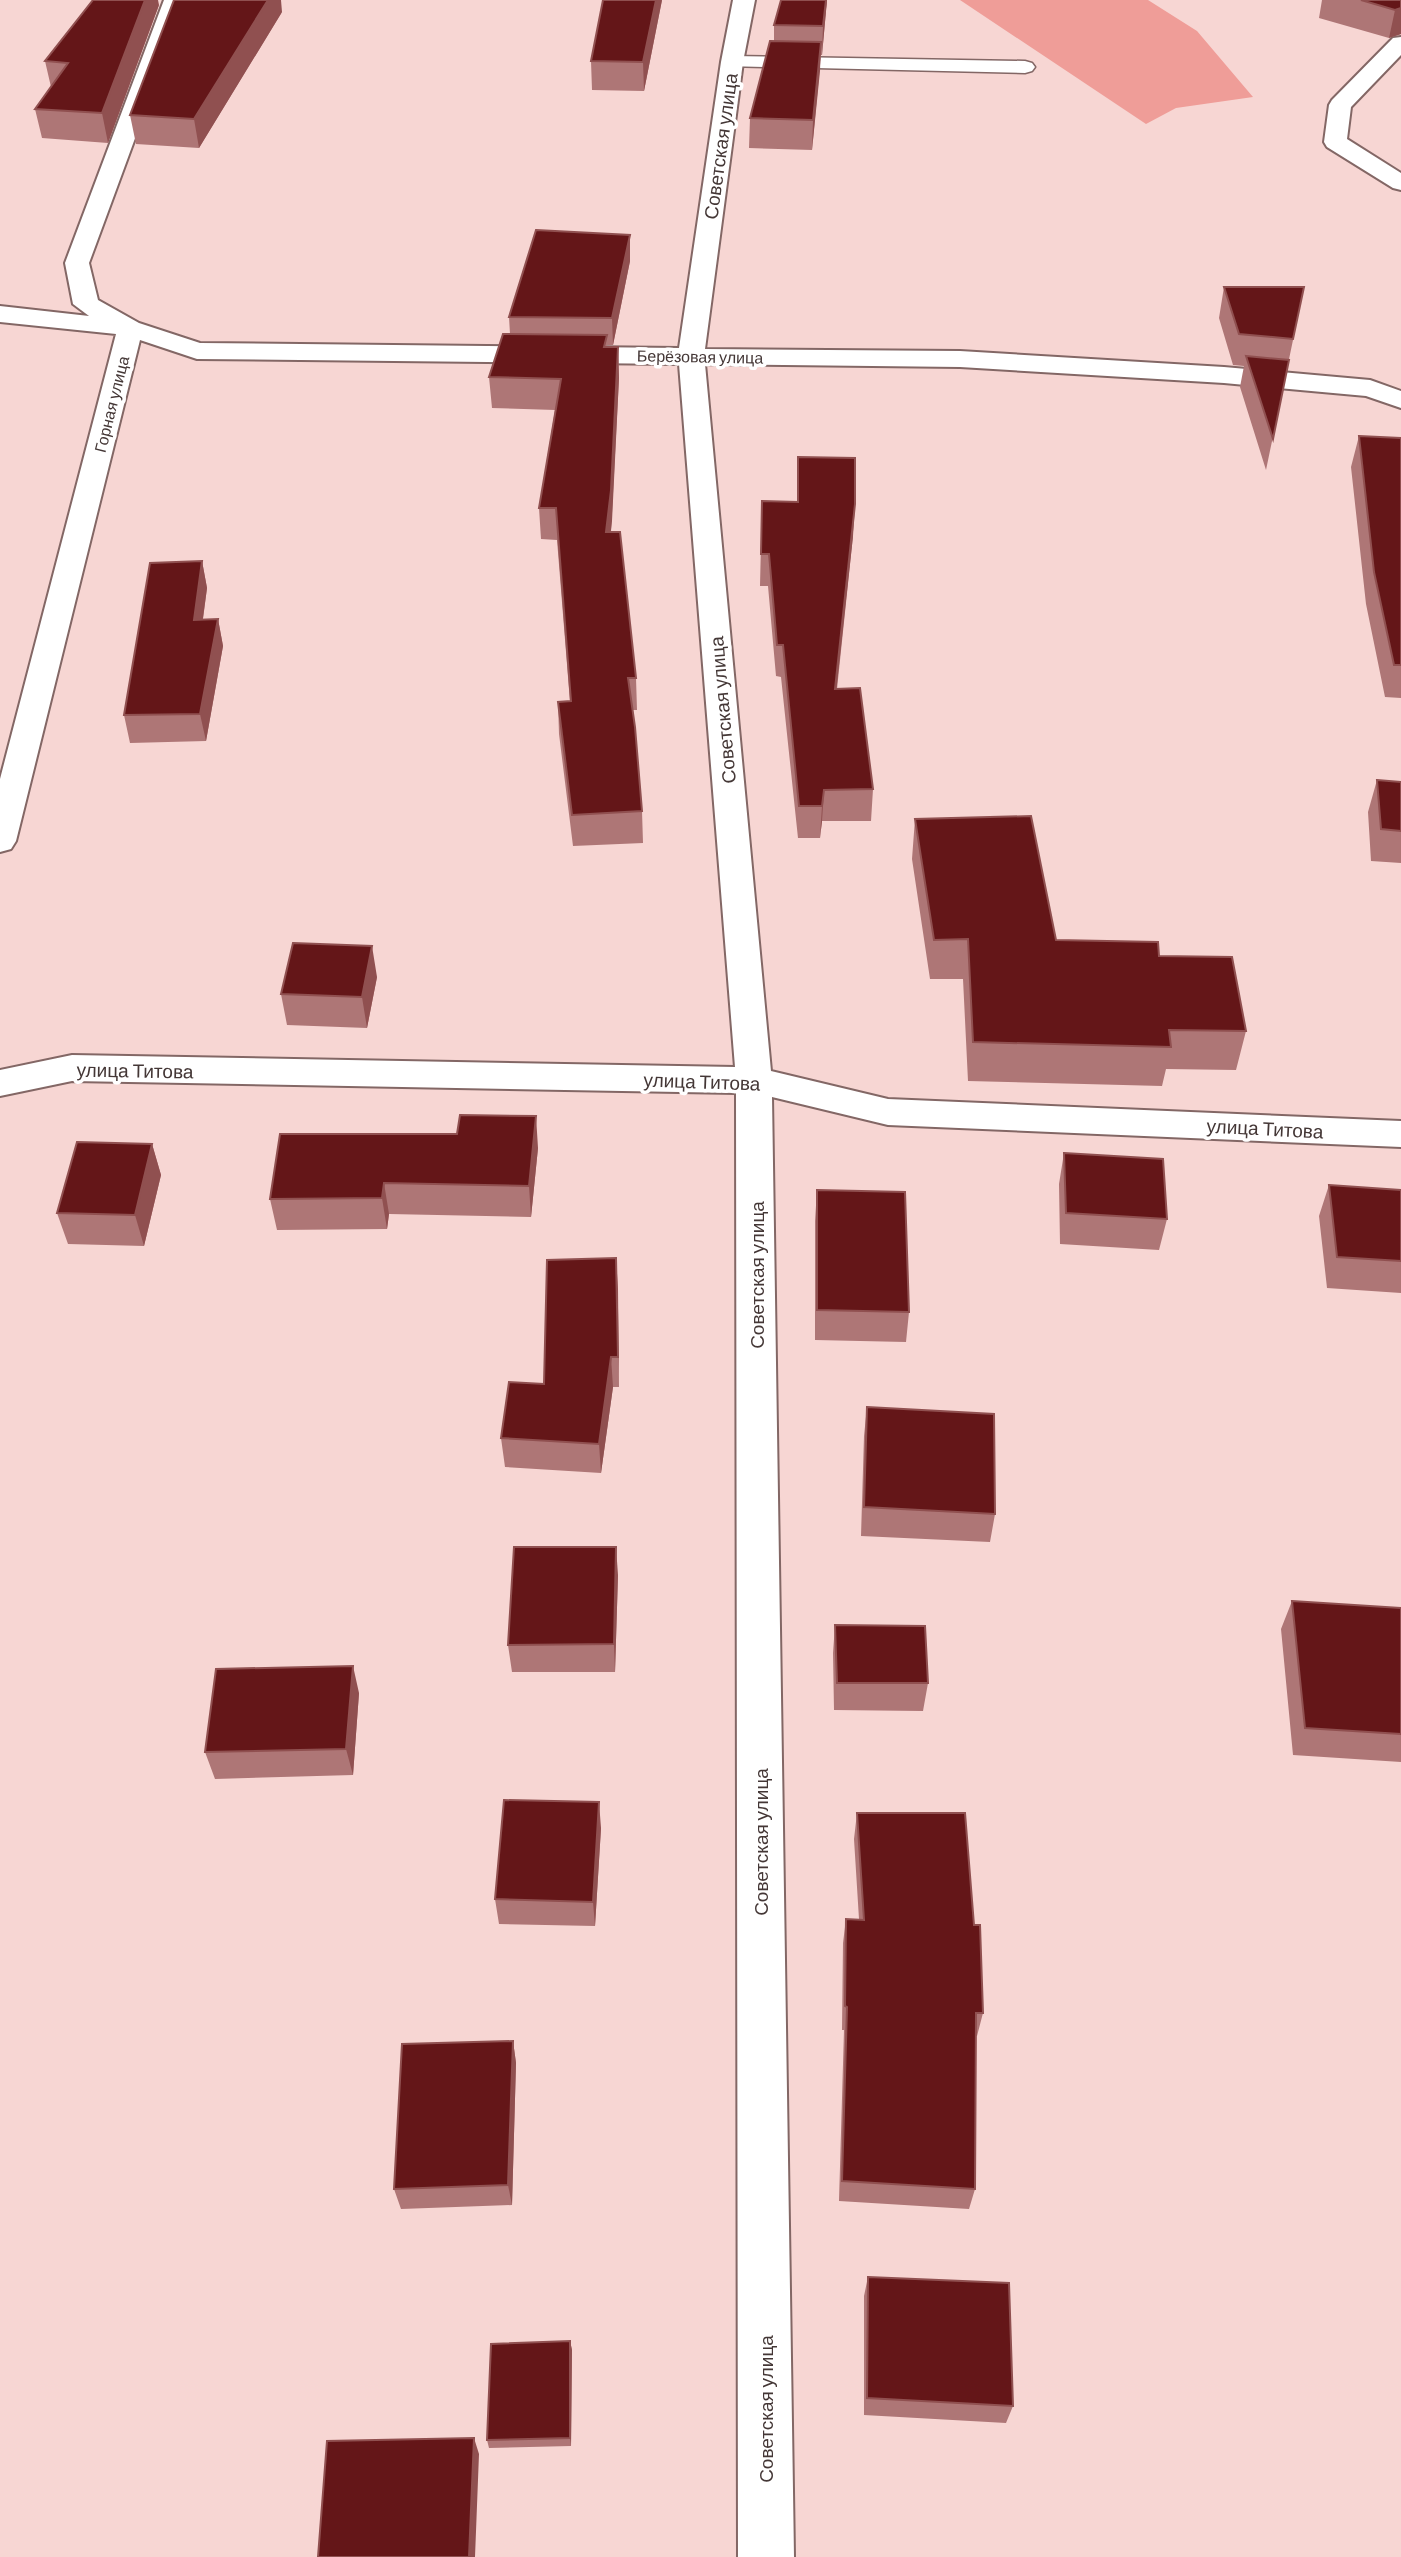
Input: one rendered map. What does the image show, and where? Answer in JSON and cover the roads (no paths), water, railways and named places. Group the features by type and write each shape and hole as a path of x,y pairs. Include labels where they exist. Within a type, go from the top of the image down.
{"street":[{"name":"Горная улица","path":"0,841 130,328 86,304 78,263 175,0"},
{"name":"Советская улица","path":"744,0 732,62 691,356 754,1080 766,2557"},
{"path":"1401,43 1340,105 1335,142 1401,183"},
{"name":"Берёзовая улица","path":"0,314 130,328 197,351 988,360 1224,375 1370,388 1401,400"},
{"name":"улица Титова","path":"0,1083 72,1068 754,1080 888,1112 1401,1134"}],"lane":[{"path":"732,62 1025,67"}]}
